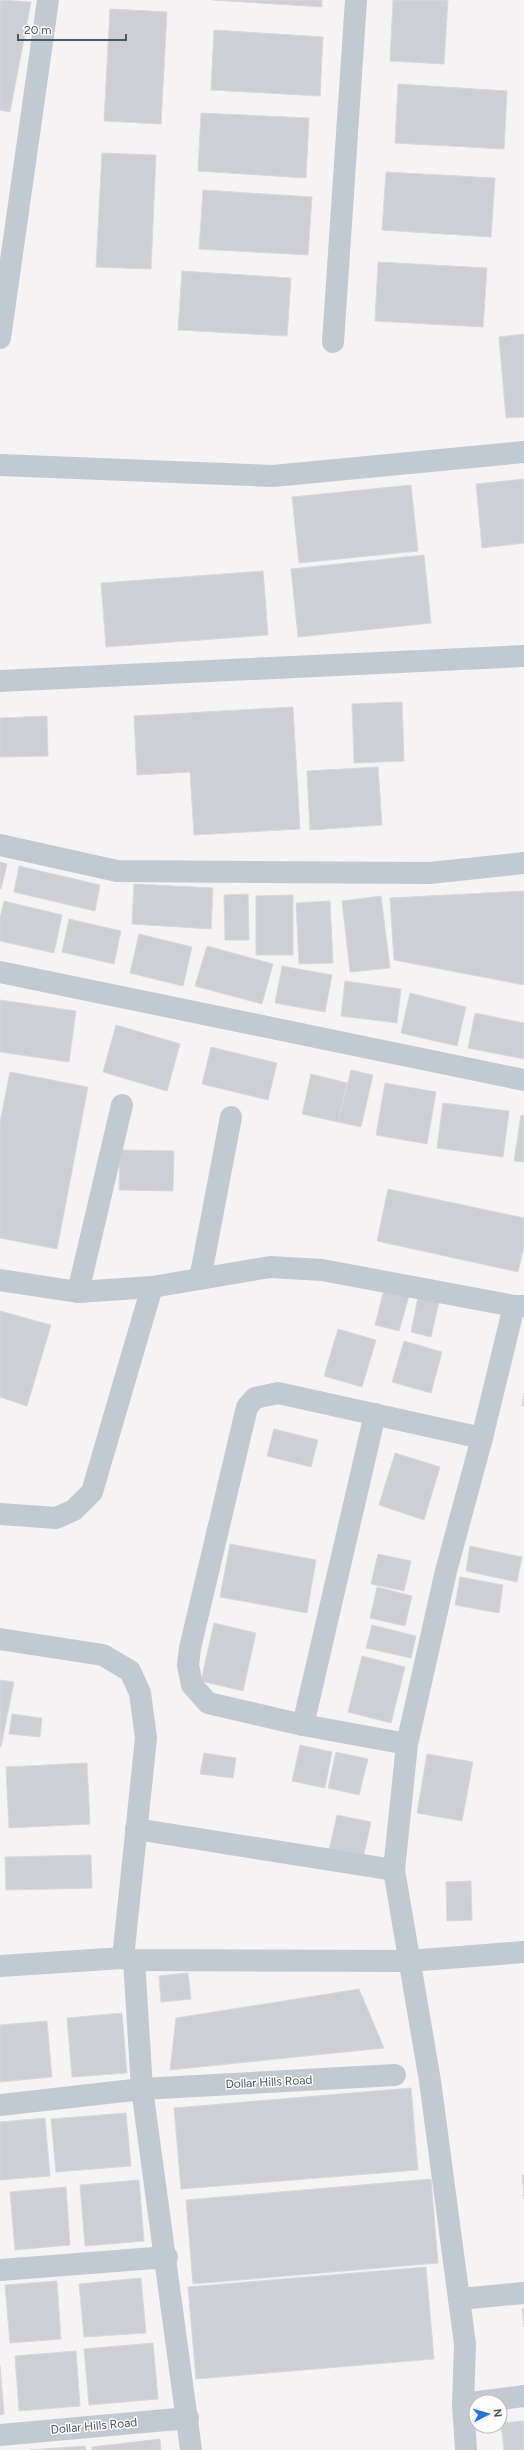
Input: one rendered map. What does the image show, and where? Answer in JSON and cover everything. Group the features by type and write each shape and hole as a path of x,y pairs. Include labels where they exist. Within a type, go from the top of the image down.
{"street":[{"path":"0,338 48,0"},
{"path":"333,342 356,0"},
{"path":"0,465 273,476 524,452"},
{"path":"0,681 524,656"},
{"path":"0,845 117,871 430,873 524,863"},
{"path":"0,972 524,1080"},
{"path":"78,1292 122,1105"},
{"path":"200,1279 231,1117"},
{"path":"0,1280 78,1292 152,1287 270,1267 322,1270 519,1306 446,1571 407,1744 394,1870 432,2095 465,2344 462,2404 466,2450"},
{"path":"0,1514 56,1518 74,1510 92,1492 152,1287"},
{"path":"407,1744 303,1725 208,1703 192,1685 188,1665 190,1648 247,1407 255,1398 278,1393 482,1438"},
{"path":"303,1725 375,1414"},
{"path":"0,1639 103,1655 130,1671 140,1693 146,1738 136,1829 128,1959 142,2089 167,2257 191,2450"},
{"path":"136,1829 394,1870"},
{"path":"0,1966 128,1959 409,1961 524,1952"},
{"name":"Dollar Hills Road","path":"0,2105 142,2089 395,2075"},
{"path":"0,2270 167,2257"},
{"path":"459,2298 524,2293"},
{"path":"462,2404 524,2396"},
{"name":"Dollar Hills Road","path":"0,2435 188,2418"}],"building":[{"path":"0,0 31,2 10,112 0,110"},
{"path":"213,0 322,0 322,7"},
{"path":"393,0 448,0 444,64 390,61"},
{"path":"110,9 167,12 161,124 104,121"},
{"path":"214,30 323,37 320,96 211,90"},
{"path":"398,84 507,91 504,149 395,143"},
{"path":"201,113 309,118 306,178 198,171"},
{"path":"102,153 156,155 151,269 96,267"},
{"path":"386,172 495,178 491,237 382,230"},
{"path":"203,190 312,197 308,255 199,249"},
{"path":"378,262 487,268 483,327 375,321"},
{"path":"182,271 291,278 287,336 178,330"},
{"path":"524,334 524,417 506,418 499,337"},
{"path":"524,479 524,543 482,548 476,484"},
{"path":"411,485 418,551 299,563 292,497"},
{"path":"424,555 431,623 298,637 291,569"},
{"path":"263,571 268,635 106,647 101,583"},
{"path":"402,702 404,761 354,763 352,704"},
{"path":"293,707 300,829 194,835 190,772 137,775 134,716"},
{"path":"47,716 48,756 0,757 0,718"},
{"path":"378,767 382,825 310,830 307,771"},
{"path":"0,862 7,864 1,889 0,889"},
{"path":"19,866 100,885 95,911 14,892"},
{"path":"134,884 213,888 211,929 132,924"},
{"path":"524,891 524,985 394,960 390,898"},
{"path":"248,894 249,940 225,940 224,895"},
{"path":"293,895 293,955 256,955 256,896"},
{"path":"381,896 390,968 350,972 342,901"},
{"path":"4,901 62,915 54,953 0,941 0,918"},
{"path":"330,901 333,963 299,964 296,903"},
{"path":"69,919 121,931 114,964 62,952"},
{"path":"139,934 192,947 183,986 130,973"},
{"path":"207,946 273,964 262,1004 195,986"},
{"path":"282,966 332,975 325,1012 275,1003"},
{"path":"345,981 401,989 397,1023 341,1016"},
{"path":"410,993 466,1007 457,1046 401,1033"},
{"path":"0,1000 76,1011 69,1062 0,1052"},
{"path":"475,1013 524,1023 524,1059 468,1048"},
{"path":"116,1025 180,1044 167,1091 103,1072"},
{"path":"211,1047 277,1063 268,1100 202,1084"},
{"path":"351,1070 373,1075 361,1127 338,1122"},
{"path":"10,1072 88,1087 57,1249 0,1238 0,1122"},
{"path":"311,1074 347,1083 338,1122 302,1114"},
{"path":"385,1083 436,1092 427,1144 376,1135"},
{"path":"443,1103 509,1111 503,1157 437,1148"},
{"path":"521,1115 524,1116 524,1162 514,1161"},
{"path":"120,1150 174,1151 173,1191 119,1190"},
{"path":"388,1189 524,1218 524,1246 518,1272 377,1241"},
{"path":"384,1290 409,1296 399,1331 375,1325"},
{"path":"418,1297 439,1302 431,1337 411,1332"},
{"path":"0,1311 51,1325 27,1406 0,1397"},
{"path":"338,1329 376,1340 362,1387 324,1376"},
{"path":"404,1341 442,1352 431,1393 392,1382"},
{"path":"524,1393 524,1406 522,1406"},
{"path":"274,1429 318,1440 311,1467 267,1456"},
{"path":"395,1453 440,1467 424,1520 379,1505"},
{"path":"230,1544 316,1560 307,1613 220,1597"},
{"path":"470,1546 522,1557 517,1582 466,1571"},
{"path":"378,1554 411,1561 404,1591 371,1584"},
{"path":"460,1577 503,1585 499,1613 455,1605"},
{"path":"377,1587 412,1596 405,1626 370,1618"},
{"path":"214,1623 256,1633 243,1691 201,1681"},
{"path":"372,1625 416,1636 411,1658 366,1648"},
{"path":"362,1656 405,1667 391,1723 348,1712"},
{"path":"0,1680 14,1682 1,1747 0,1747"},
{"path":"12,1714 42,1718 40,1737 9,1734"},
{"path":"300,1745 332,1752 325,1788 292,1781"},
{"path":"336,1752 368,1759 359,1795 328,1788"},
{"path":"204,1753 236,1758 233,1778 200,1774"},
{"path":"427,1754 473,1762 462,1821 417,1813"},
{"path":"87,1763 90,1824 9,1828 6,1767"},
{"path":"337,1815 371,1822 363,1858 329,1850"},
{"path":"91,1855 92,1888 6,1890 5,1857"},
{"path":"471,1881 472,1920 447,1921 446,1882"},
{"path":"188,1973 191,1999 161,2002 159,1976"},
{"path":"359,1989 384,2048 170,2070 176,2018"},
{"path":"122,2013 127,2073 72,2077 67,2018"},
{"path":"47,2021 52,2077 0,2082 0,2025"},
{"path":"411,2088 418,2170 181,2189 174,2108"},
{"path":"126,2113 131,2166 56,2172 51,2119"},
{"path":"45,2118 50,2176 0,2180 0,2122"},
{"path":"522,2175 524,2175 524,2199"},
{"path":"431,2179 438,2263 193,2284 186,2200"},
{"path":"139,2180 144,2241 85,2246 80,2185"},
{"path":"66,2187 70,2245 15,2250 10,2192"},
{"path":"426,2267 434,2359 196,2379 188,2287"},
{"path":"141,2278 146,2333 84,2337 79,2284"},
{"path":"57,2281 61,2339 10,2343 5,2285"},
{"path":"524,2308 524,2327 522,2309"},
{"path":"153,2343 158,2399 89,2405 84,2349"},
{"path":"76,2351 80,2406 19,2411 15,2356"},
{"path":"0,2365 4,2414 0,2415"},
{"path":"524,2421 524,2450 504,2450 502,2434 508,2434 508,2422"},
{"path":"160,2439 161,2450 92,2450 92,2447"},
{"path":"85,2446 86,2450 29,2450"}]}
